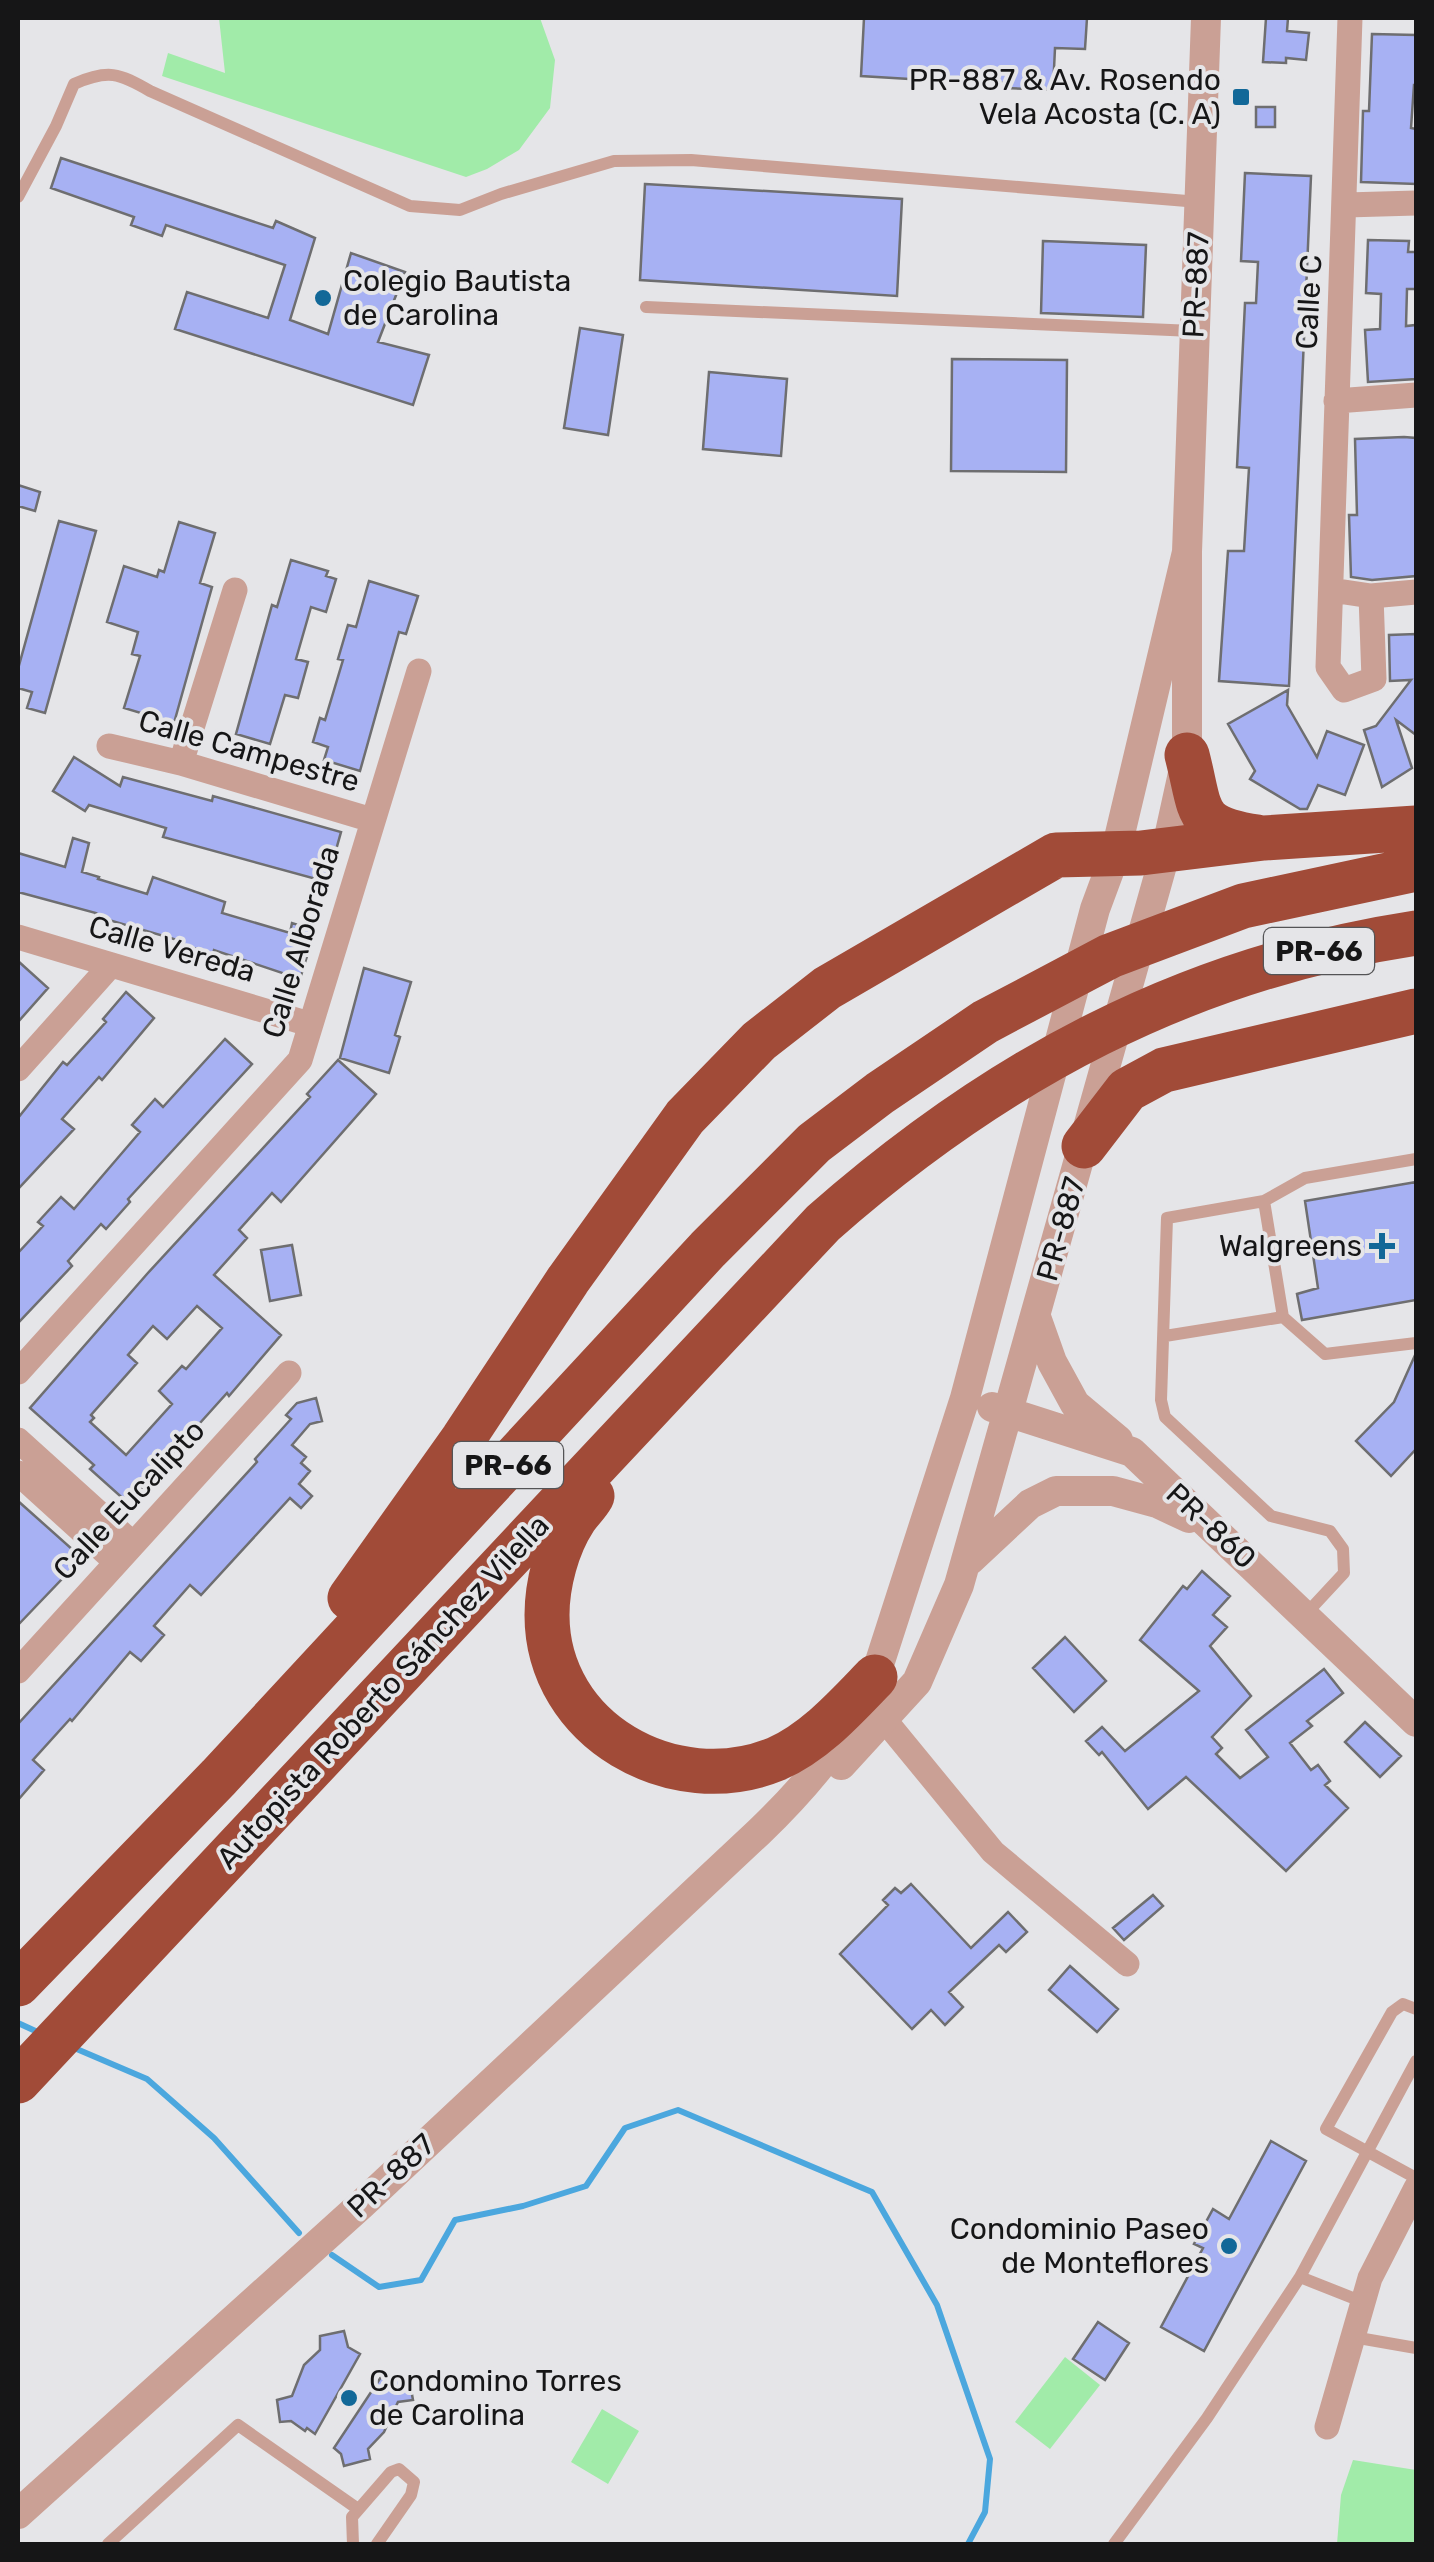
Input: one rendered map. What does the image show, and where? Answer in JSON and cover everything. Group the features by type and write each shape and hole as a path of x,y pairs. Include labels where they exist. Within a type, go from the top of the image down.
{"highway":[{"path":"1188,755 1210,825 1222,832 1264,838"},
{"path":"219,1777 285,1679 354,1595 568,1280 674,1132 724,1074 759,1041 826,988 1056,855 1166,851 1264,838 1416,828"},
{"name":"Autopista Roberto Sánchez Vilella","path":"18,1984 219,1777 780,1175 814,1144 880,1093 985,1022 1110,956 1243,906 1416,869"},
{"name":"Autopista Roberto Sánchez Vilella","path":"18,2081 823,1223 882,1171 964,1110 1090,1035 1225,980 1298,956 1416,933"},
{"path":"1084,1146 1126,1090 1164,1070 1416,1011"},
{"path":"626,1436 569,1530 549,1589 547,1616 556,1664 580,1710 597,1729 636,1755 673,1769 719,1773 742,1770 781,1756 832,1720 879,1698"}],"street":[{"name":"PR-887","path":"18,2514 362,2204 760,1832 792,1800 861,1709 917,1682 965,1566 1166,851 1188,755 1187,552 1206,18"},
{"name":"Calle C","path":"1350,18 1328,667 1344,690 1374,679 1371,596"},
{"path":"1346,205 1416,203"},
{"path":"1336,401 1416,395"},
{"name":"PR-887","path":"760,1832 816,1791 879,1698 965,1398 1096,909 1115,854 1187,552"},
{"path":"181,762 235,590"},
{"path":"1331,590 1371,596 1416,592"},
{"name":"Calle Alborada","path":"18,1372 300,1060 418,670"},
{"name":"Calle Campestre","path":"109,746 181,762 372,820"},
{"name":"Calle Vereda","path":"18,937 309,1024"},
{"path":"18,1069 112,965"},
{"path":"1036,1317 1052,1362 1075,1404 1132,1452"},
{"name":"Calle Eucalipto","path":"18,1671 289,1374"},
{"name":"PR-860","path":"965,1398 1132,1452 1416,1722"},
{"path":"18,1440 124,1552"},
{"path":"18,1473 124,1552"},
{"path":"965,1566 1030,1504 1056,1491 1112,1491 1156,1503 1216,1532"},
{"path":"879,1698 993,1852 1127,1964"},
{"path":"1327,2426 1370,2278 1416,2188"}],"lane":[{"path":"18,196 74,84 92,76 119,73 410,206 460,210 614,161 691,160 1200,202"},
{"path":"646,307 1193,331"},
{"path":"1305,1616 1344,1573 1343,1549 1330,1531 1271,1516 1166,1417 1160,1400 1167,1218 1264,1200 1305,1178 1416,1160"},
{"path":"1264,1200 1283,1317 1325,1354 1416,1342"},
{"path":"1165,1336 1283,1317"},
{"path":"1416,2009 1404,2004 1392,2012 1326,2129 1416,2178"},
{"path":"1114,2544 1207,2418 1300,2276 1416,2060"},
{"path":"1300,2276 1363,2302"},
{"path":"1353,2337 1416,2348"},
{"path":"108,2544 238,2425 358,2510"},
{"path":"353,2544 352,2517 391,2472 400,2469 414,2482 411,2495 377,2544"}],"green space":[{"path":"219,18 540,18 555,60 550,108 519,150 466,177 162,76 168,53 225,73"},
{"path":"1065,2357 1100,2385 1050,2449 1015,2422"},
{"path":"602,2409 639,2431 608,2484 571,2462"},
{"path":"1353,2460 1416,2470 1416,2544 1337,2544 1341,2495"}],"building":[{"path":"864,18 1087,18 1085,49 1055,48 1053,90 1004,88 1004,83 958,79 861,76"},
{"path":"1266,18 1288,18 1287,31 1309,33 1306,60 1263,62"},
{"path":"1372,34 1416,35 1411,128 1416,129 1416,184 1361,182 1363,111 1369,111"},
{"path":"1256,107 1275,107 1275,127 1256,127"},
{"path":"61,158 273,228 276,221 315,238 290,320 328,334 351,253 405,272 378,342 429,355 413,405 175,329 187,292 268,318 285,265 166,225 162,236 131,225 134,217 51,188"},
{"path":"1245,173 1311,176 1289,686 1219,681 1228,551 1244,551 1249,468 1237,467 1245,303 1256,303 1258,262 1241,261"},
{"path":"645,184 902,199 897,296 640,280"},
{"path":"1368,240 1409,241 1408,252 1416,252 1416,289 1407,289 1406,326 1416,325 1416,379 1368,382 1365,330 1380,329 1381,294 1366,293"},
{"path":"1043,241 1146,245 1143,317 1041,313"},
{"path":"580,328 623,335 608,435 564,428"},
{"path":"952,359 1067,360 1066,472 951,471"},
{"path":"709,372 787,379 781,456 703,449"},
{"path":"1416,438 1416,576 1372,580 1351,577 1349,515 1357,515 1355,439"},
{"path":"18,485 40,492 35,511 18,506"},
{"path":"59,521 96,531 45,713 27,708 32,692 18,688 18,669"},
{"path":"179,522 215,533 200,583 212,587 174,723 124,708 140,656 132,654 138,632 107,622 124,566 157,577 159,570 164,572"},
{"path":"291,560 328,571 326,576 336,579 326,612 311,607 296,659 308,662 298,698 285,695 270,744 236,734 272,605 277,607"},
{"path":"369,581 418,596 406,634 399,632 360,771 324,760 328,747 313,742 320,718 325,720 343,660 338,659 348,625 356,627"},
{"path":"1416,634 1416,735 1396,720 1412,768 1382,787 1364,730 1376,726 1411,680 1390,681 1389,635"},
{"path":"1288,690 1287,705 1317,757 1327,731 1364,745 1345,795 1318,785 1307,809 1300,809 1250,779 1255,771 1228,724"},
{"path":"74,757 120,786 123,777 212,801 213,796 341,832 327,882 163,837 166,828 89,805 85,811 53,791"},
{"path":"73,838 89,843 82,872 98,879 147,894 153,877 225,902 222,913 290,933 292,923 315,930 300,979 18,892 18,853 65,867"},
{"path":"18,961 48,988 18,1022"},
{"path":"364,968 411,982 395,1035 400,1037 389,1073 340,1058"},
{"path":"126,992 154,1018 102,1080 99,1077 62,1119 74,1129 18,1189 18,1118 63,1062 67,1065 106,1022 103,1019"},
{"path":"225,1039 252,1064 128,1199 130,1202 106,1229 101,1224 68,1261 72,1266 18,1323 18,1253 43,1226 38,1222 61,1197 74,1209 140,1132 132,1125 155,1099 163,1107"},
{"path":"338,1060 376,1094 281,1202 272,1193 239,1230 247,1238 214,1275 281,1335 128,1503 90,1469 94,1465 30,1408 310,1097 307,1094","holes":["197,1306 222,1328 186,1369 182,1366 159,1391 172,1404 126,1455 90,1422 94,1418 91,1415 137,1363 128,1355 153,1326 167,1339"]},
{"name":"Walgreens","path":"1416,1182 1416,1300 1302,1320 1297,1294 1318,1288 1305,1201"},
{"path":"292,1245 301,1295 270,1301 261,1250"},
{"path":"1416,1353 1416,1449 1391,1476 1356,1441 1394,1402"},
{"path":"316,1398 322,1421 310,1424 292,1445 306,1457 301,1463 310,1471 299,1484 312,1496 301,1508 290,1498 201,1595 190,1585 154,1626 164,1635 141,1661 130,1652 33,1760 44,1770 18,1800 18,1724 257,1462 255,1459 291,1419 286,1415 297,1403"},
{"path":"18,1501 82,1558 18,1625"},
{"path":"1202,1571 1230,1596 1213,1615 1227,1627 1210,1646 1251,1696 1212,1737 1222,1748 1216,1754 1240,1778 1268,1757 1246,1730 1324,1669 1343,1693 1307,1721 1312,1726 1290,1743 1311,1770 1318,1765 1330,1781 1325,1785 1348,1808 1286,1871 1186,1777 1148,1809 1102,1752 1099,1755 1086,1741 1102,1727 1125,1751 1199,1691 1140,1640 1183,1586 1187,1589"},
{"path":"1065,1637 1106,1681 1074,1712 1033,1668"},
{"path":"1365,1722 1401,1756 1380,1777 1345,1742"},
{"path":"911,1884 971,1948 1008,1912 1027,1932 1006,1952 999,1945 949,1992 963,2007 945,2025 931,2010 912,2029 840,1954 888,1905 883,1900 895,1888 901,1893"},
{"path":"1153,1895 1163,1906 1124,1940 1113,1928"},
{"path":"1070,1966 1118,2009 1097,2032 1049,1990"},
{"name":"Condominio Paseo de Monteflores","path":"1271,2141 1306,2161 1204,2351 1161,2327 1203,2248 1194,2244 1213,2209 1229,2219"},
{"path":"1098,2322 1129,2343 1105,2380 1073,2359"},
{"path":"344,2331 348,2347 360,2354 315,2434 291,2421 280,2422 277,2400 292,2396 304,2365 320,2350 320,2336"},
{"path":"385,2371 395,2378 409,2378 413,2400 398,2402 384,2432 368,2449 370,2459 344,2466 341,2454 334,2448"}],"waterway":[{"path":"18,2023 42,2034"},
{"path":"72,2047 147,2079 214,2138 299,2233"},
{"path":"332,2255 379,2287 421,2280 455,2220 523,2206 586,2186 625,2128 678,2110 872,2192 937,2305 990,2459 985,2512 968,2544"}],"place":[{"name":"PR-887 & Av. Rosendo Vela Acosta (C. A)","path":"1241,97"},
{"name":"Colegio Bautista de Carolina","path":"323,298"},
{"name":"Walgreens","path":"1382,1246"},
{"name":"Condominio Paseo de Monteflores","path":"1229,2246"},
{"name":"Condomino Torres de Carolina","path":"349,2398"}]}
